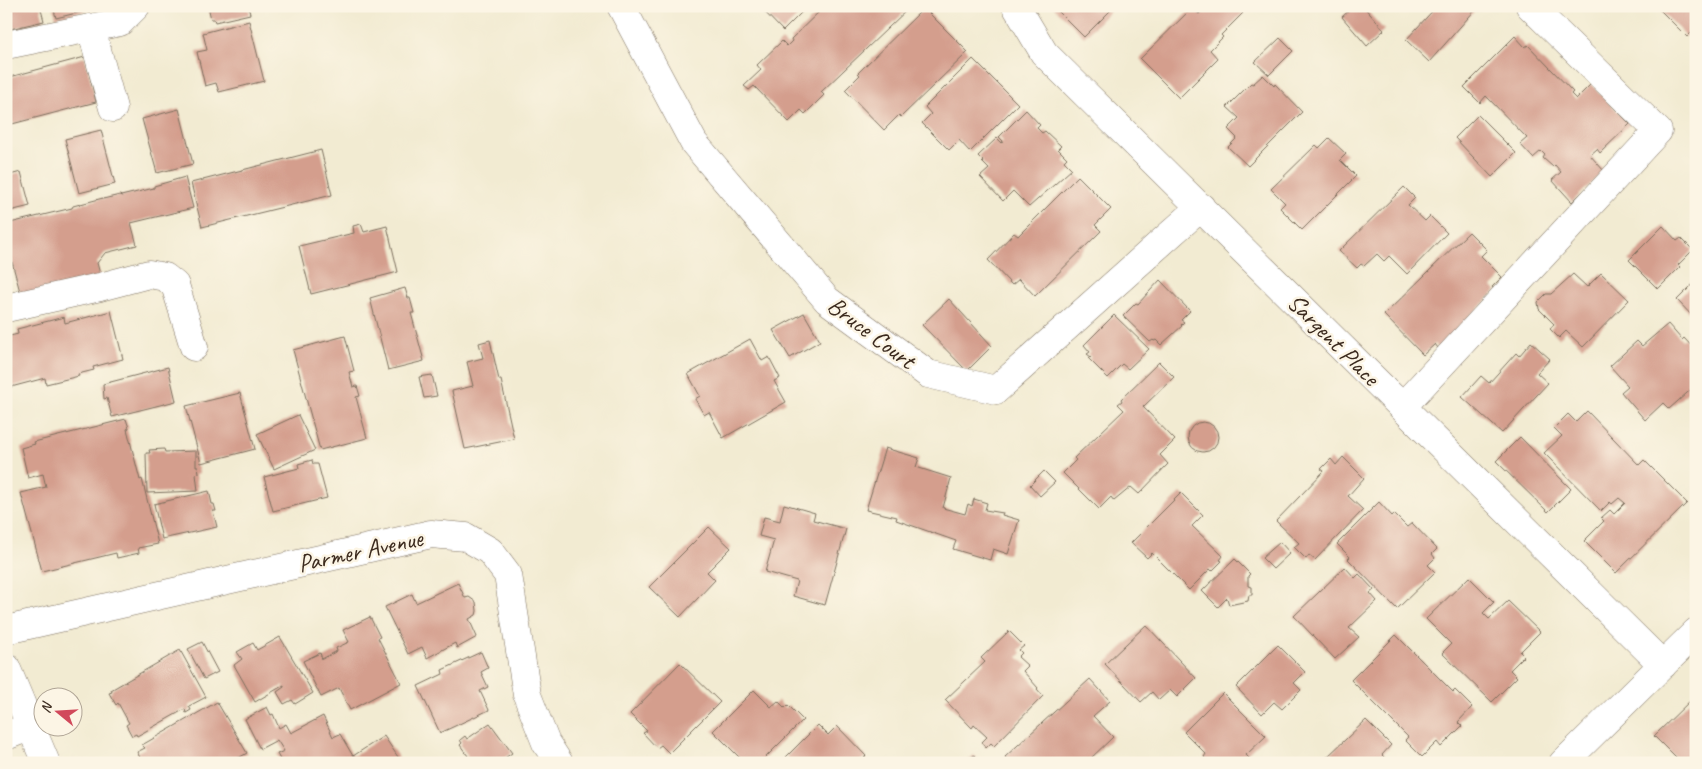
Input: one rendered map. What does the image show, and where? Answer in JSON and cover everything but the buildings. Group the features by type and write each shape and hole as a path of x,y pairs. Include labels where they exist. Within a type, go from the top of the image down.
{"street":[{"path":"6,45 120,22 136,6"},
{"name":"Bruce Court","path":"621,6 694,143 827,300 928,374 996,390 1201,207"},
{"name":"Sargent Place","path":"1016,6 1044,53 1663,665"},
{"path":"1402,407 1658,131 1530,6"},
{"path":"91,28 113,108"},
{"path":"6,308 149,274 165,277 175,284 194,346"},
{"name":"Parmer Avenue","path":"6,630 431,534 466,537 490,551 508,575 527,695 546,742 559,763"},
{"path":"1563,763 1696,632"},
{"path":"6,667 18,731 46,763"}]}
